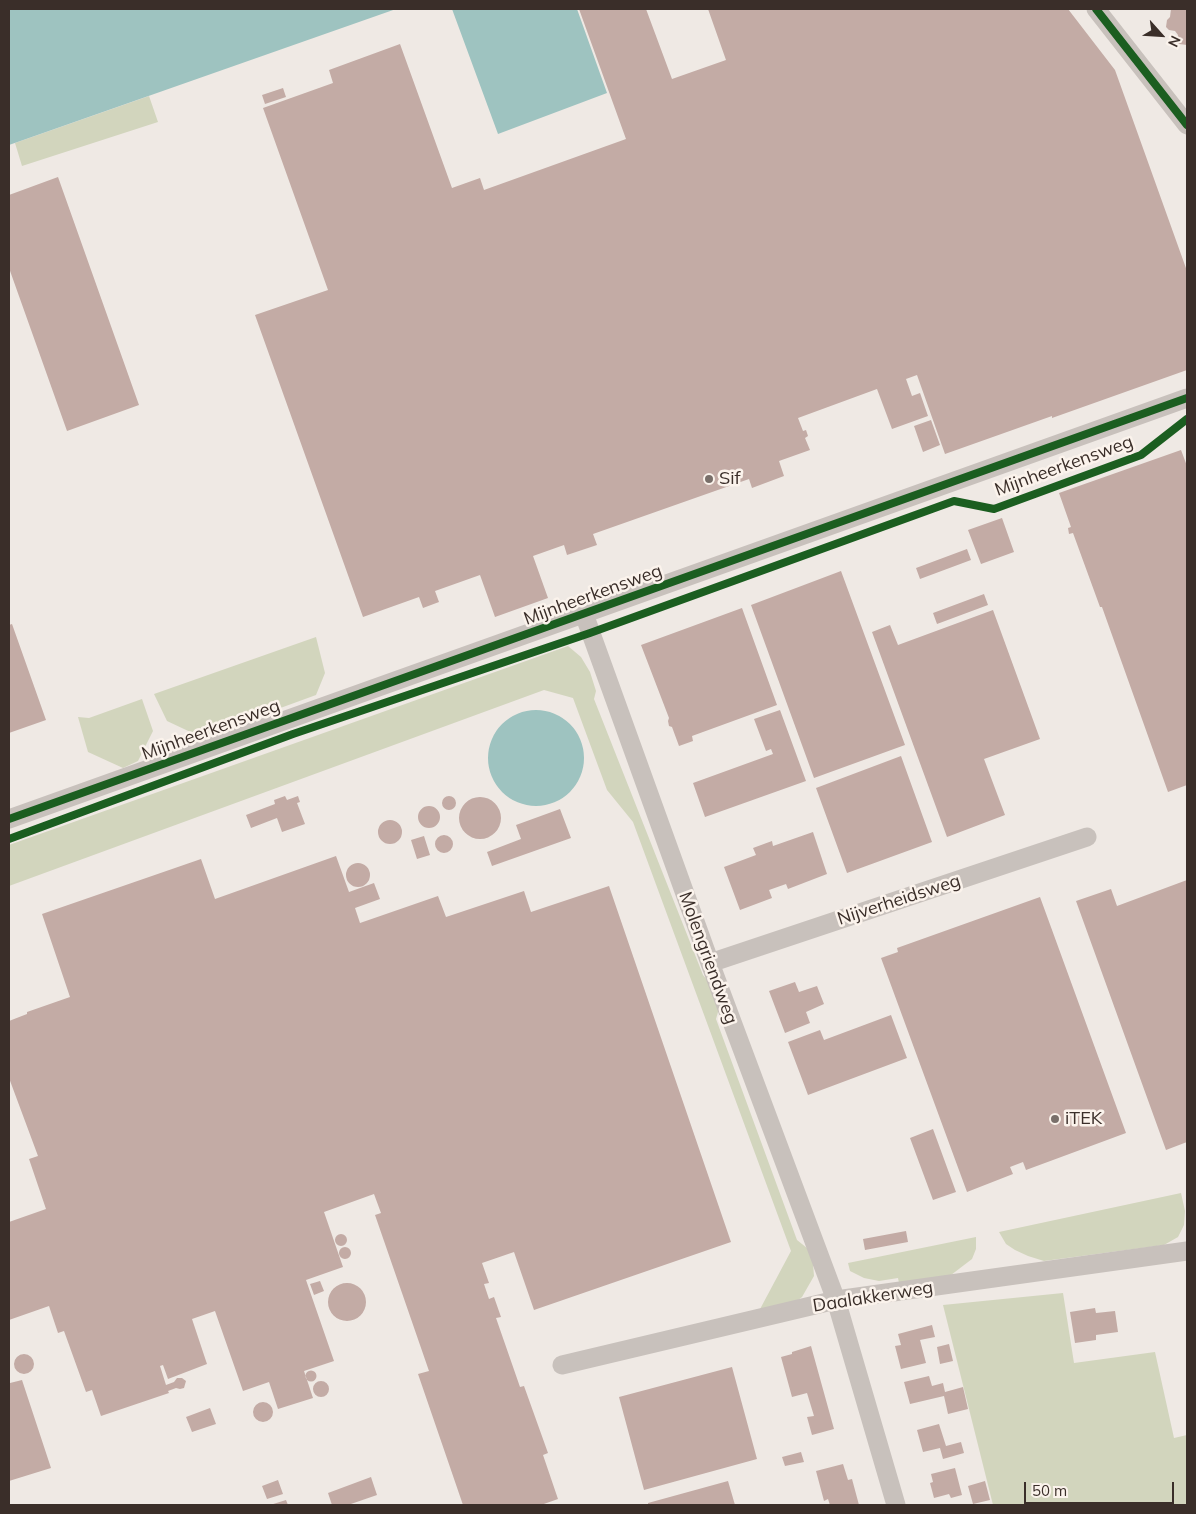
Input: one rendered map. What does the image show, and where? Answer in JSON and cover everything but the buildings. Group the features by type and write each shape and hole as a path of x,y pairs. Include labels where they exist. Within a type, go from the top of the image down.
{"street":[{"path":"1096,9 1187,125"},
{"name":"Mijnheerkensweg","path":"9,819 1187,398"},
{"name":"Molengriendweg","path":"584,614 710,963 836,1300 896,1505"},
{"name":"Nijverheidsweg","path":"710,963 1088,837"},
{"name":"Daalakkerweg","path":"562,1365 836,1300 1187,1251"}],"green space":[{"path":"149,96 158,122 22,166 15,143"},
{"path":"316,637 325,673 316,695 201,737 167,721 154,694"},
{"path":"568,646 581,657 590,672 596,691 594,699 703,975 712,986 720,1005 716,1019 797,1240 812,1252 814,1276 802,1297 792,1305 759,1311 791,1251 633,822 607,790 573,698 544,690 9,886 9,845"},
{"path":"142,699 153,731 138,761 123,768 88,752 78,717 89,718"},
{"path":"1181,1193 1185,1211 1184,1225 1178,1237 1164,1245 1044,1261 1015,1250 1006,1244 999,1232"},
{"path":"976,1237 976,1249 972,1259 951,1275 899,1283 898,1278 879,1281 864,1278 850,1271 848,1263"},
{"path":"1063,1293 1074,1363 1155,1352 1174,1438 1187,1435 1187,1505 993,1505 943,1305"}],"water":[{"path":"9,9 396,9 9,145"},
{"path":"452,9 577,9 607,93 498,134"},
{"path":"536,710 554,714 570,724 580,740 584,758 580,776 570,792 554,802 536,806 518,802 502,792 492,776 488,758 492,740 502,724 518,714"}],"cycle path":[{"path":"1096,9 1187,125"},
{"path":"9,819 1187,398"},
{"path":"9,839 293,734 590,633 954,501 994,509 1141,455 1187,419"}],"place":[{"name":"Sif","path":"709,479"},
{"name":"iTEK","path":"1055,1119"}]}
